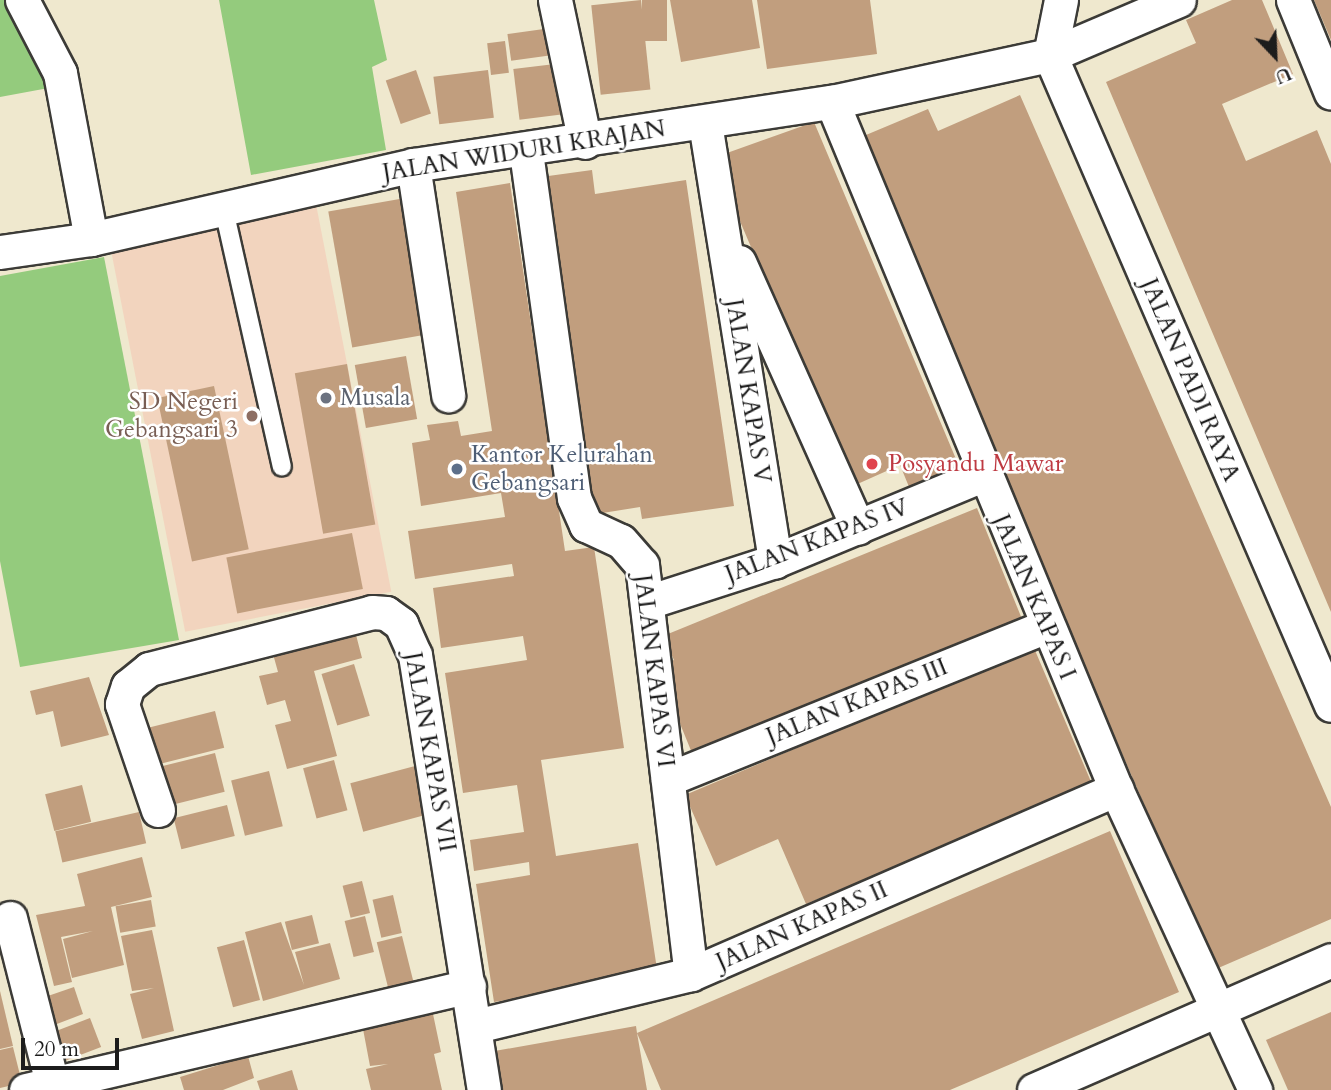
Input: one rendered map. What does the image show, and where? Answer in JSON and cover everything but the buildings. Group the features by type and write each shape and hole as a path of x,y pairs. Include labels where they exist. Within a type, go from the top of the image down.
{"street":[{"path":"22,0 60,73 91,239"},
{"path":"555,0 585,142"},
{"path":"1050,55 1061,0"},
{"name":"JALAN WIDURI KRAJAN","path":"0,252 91,239 414,165 526,152 832,102 1050,55 1179,0"},
{"path":"1293,0 1331,93"},
{"name":"JALAN PADI RAYA","path":"1050,55 1331,705"},
{"name":"JALAN KAPAS I","path":"832,102 1046,626 1116,789 1255,1090"},
{"name":"JALAN KAPAS V","path":"705,123 775,561"},
{"name":"JALAN KAPAS VI","path":"526,152 574,498 586,525 633,550 642,565 691,974"},
{"path":"414,165 448,395"},
{"name":"JALAN KAPAS V","path":"721,222 858,528"},
{"name":"JALAN KAPAS IV","path":"648,602 775,561 983,475"},
{"name":"JALAN KAPAS VII","path":"158,810 122,704 128,686 149,669 372,612 386,613 407,632 415,655 476,1026 484,1090"},
{"name":"JALAN KAPAS III","path":"668,779 1046,626"},
{"name":"JALAN KAPAS II","path":"476,1026 691,974 1116,789"},
{"path":"10,918 39,1087 469,986"},
{"path":"1034,1090 1331,960"}],"lane":[{"path":"224,210 282,467"}],"shaded area":[{"name":"SD Negeri Gebangsari 3","path":"315,199 391,592 185,632 109,239"}],"green space":[{"path":"0,0 12,0 54,87 0,97"},
{"path":"219,0 374,0 387,60 372,67 386,150 251,175"},
{"path":"104,257 179,640 20,667 0,561 0,276"}],"place":[{"name":"Musala","path":"326,398"},
{"name":"SD Negeri Gebangsari 3","path":"252,416"},
{"name":"Posyandu Mawar","path":"872,464"},
{"name":"Kantor Kelurahan Gebangsari","path":"457,469"}]}
